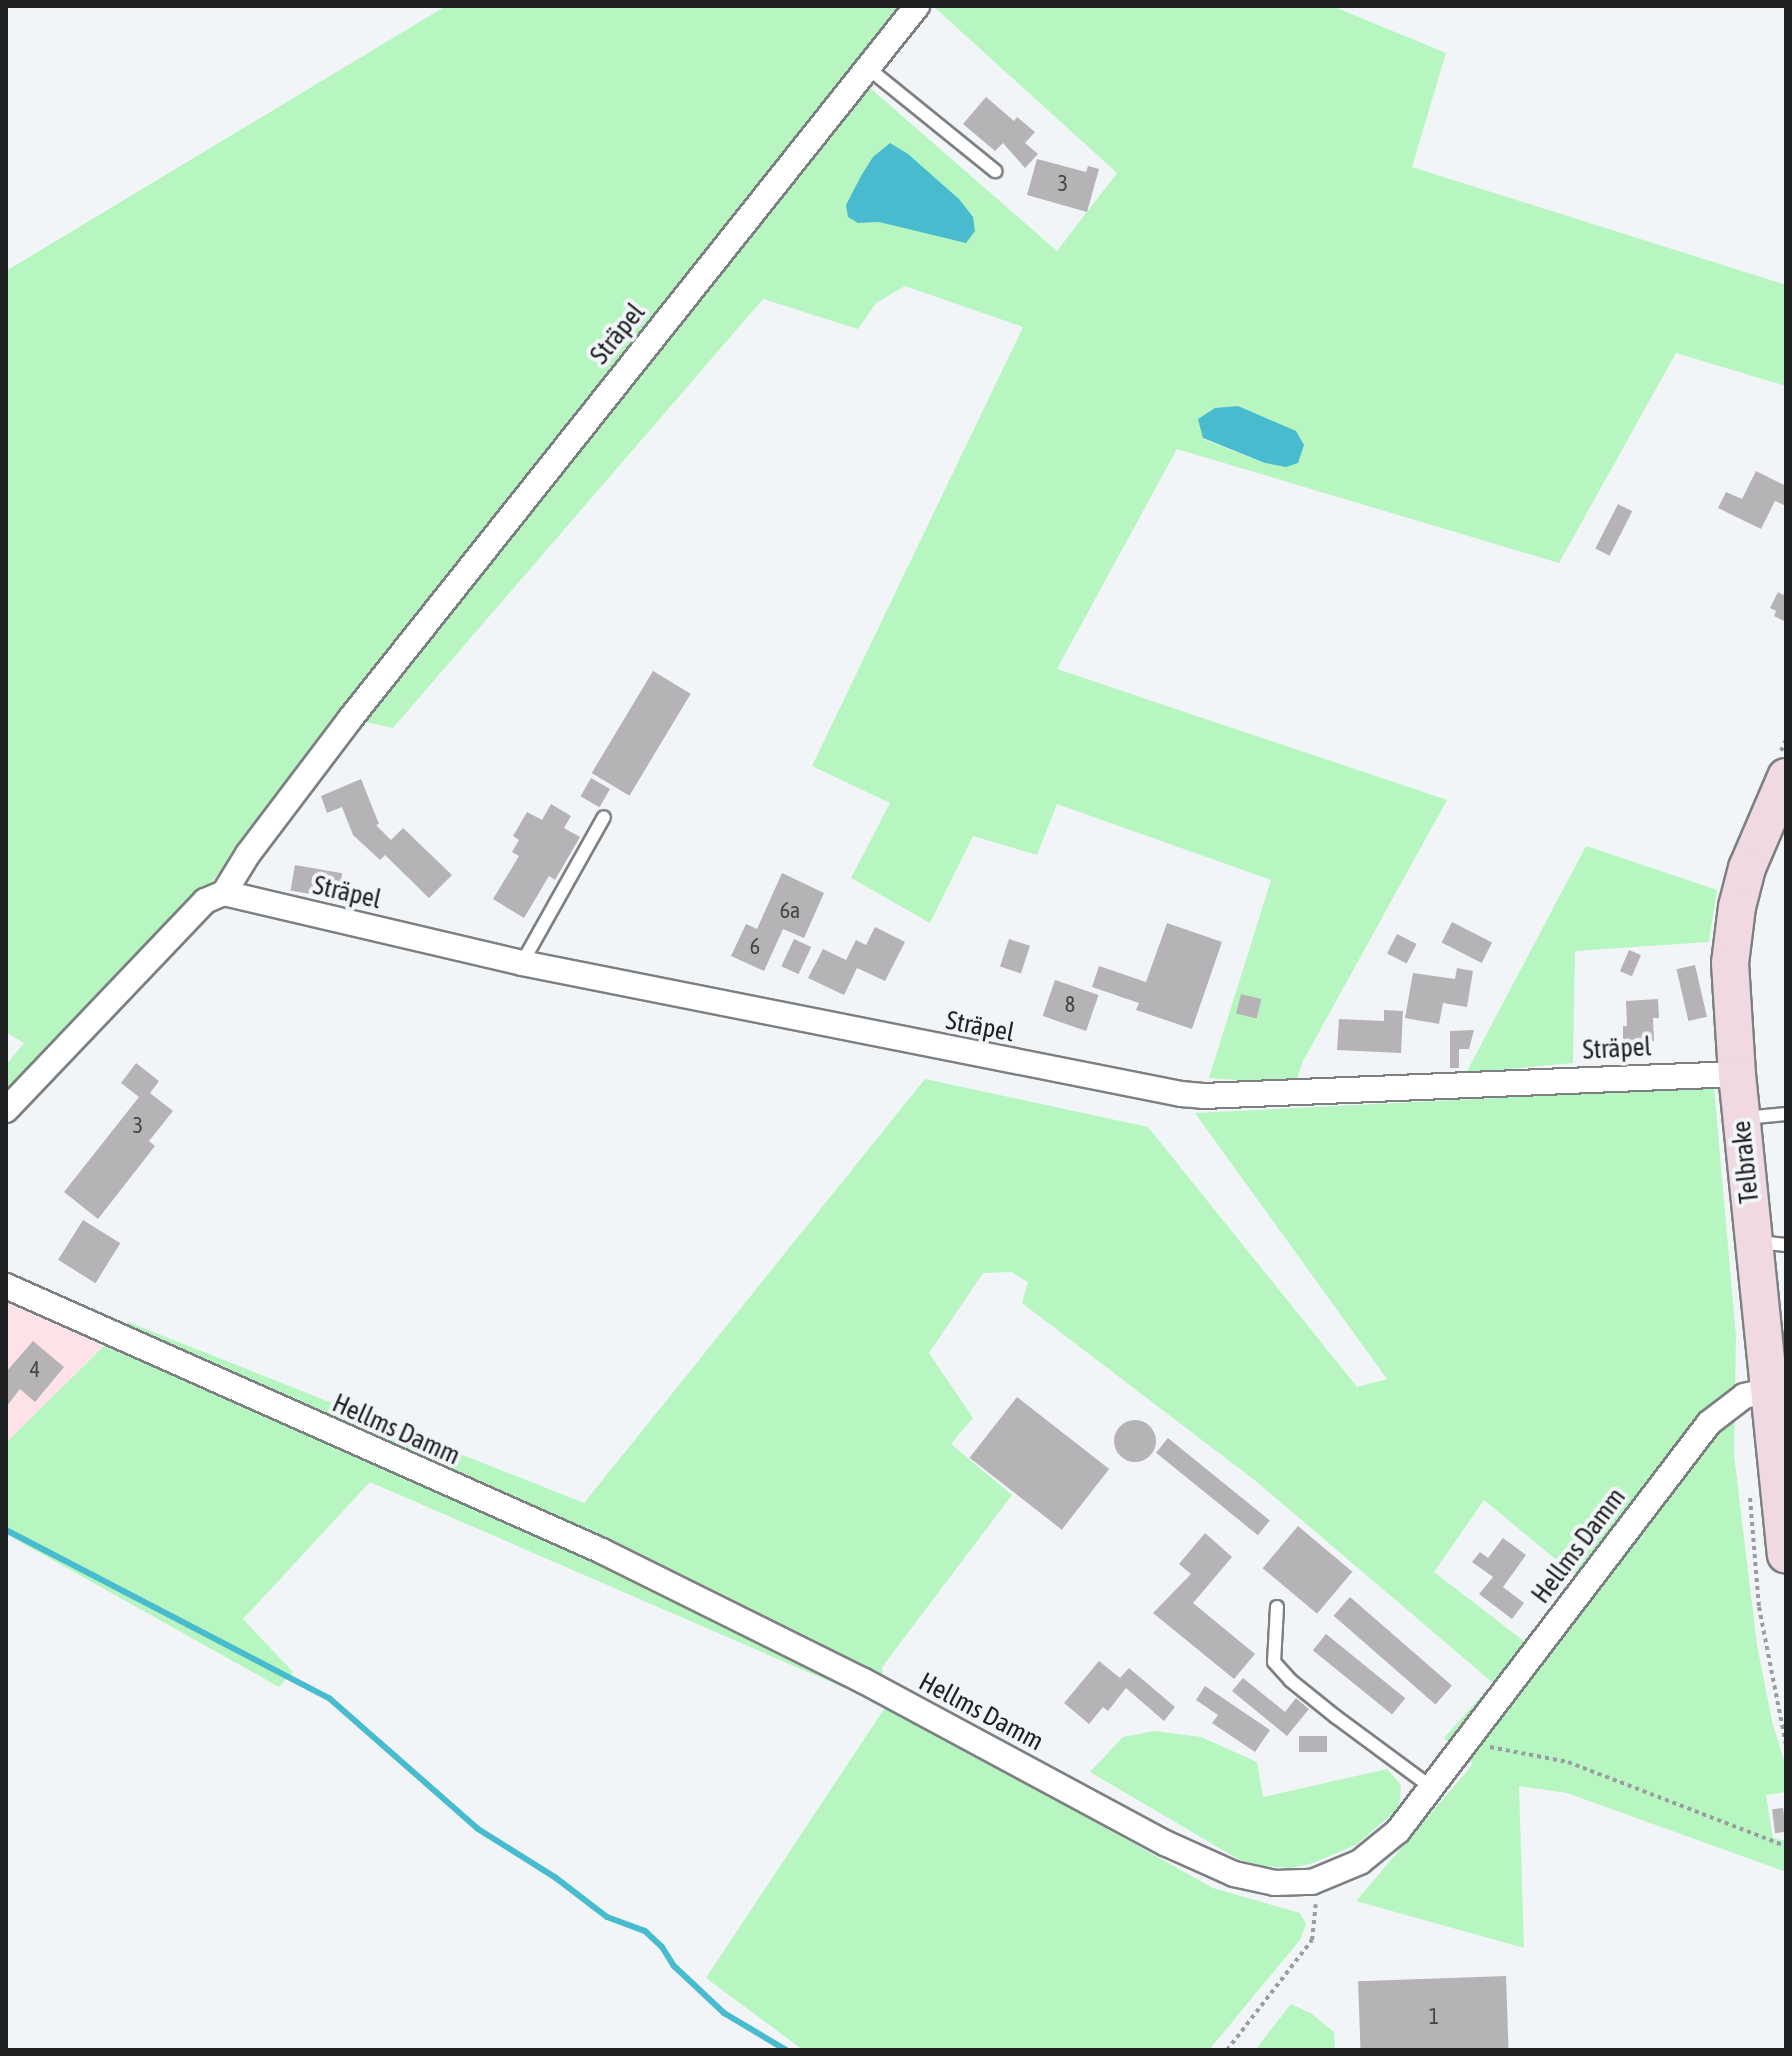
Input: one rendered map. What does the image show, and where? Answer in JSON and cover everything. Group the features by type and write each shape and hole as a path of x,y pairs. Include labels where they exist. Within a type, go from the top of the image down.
{"street":[{"name":"Sträpel","path":"6,1110 205,901 224,893 248,854 360,707 917,6"},
{"name":"Telbrake","path":"1786,777 1756,843 1737,907 1730,963 1742,1119 1770,1244 1769,1390 1786,1555"},
{"name":"Sträpel","path":"224,893 522,963 1142,1089 1203,1096 1737,1074"},
{"name":"Hellms Damm","path":"6,1286 602,1551 864,1681 1165,1843 1234,1874 1275,1883 1312,1882 1360,1862 1398,1831 1709,1423 1744,1396 1769,1390"}],"lane":[{"path":"868,68 995,171"},
{"path":"522,963 604,817"},
{"path":"1742,1119 1786,1114"},
{"path":"1277,1607 1274,1662 1290,1680 1336,1717 1431,1787"}],"path":[{"path":"1467,1740 1504,1751 1568,1762 1786,1846"},
{"path":"1227,2050 1312,1940 1317,1909 1312,1882"}],"shaded area":[{"path":"6,1295 106,1343 6,1443"}],"green space":[{"path":"446,6 905,6 212,882 6,1102 6,1065 24,1043 6,1032 6,271"},
{"path":"933,6 1332,6 1446,53 1412,167 1786,285 1786,386 1676,353 1559,563 1177,449 1057,669 1447,800 1303,1061 1295,1084 1209,1078 1271,880 1057,804 1037,855 973,836 930,923 851,878 890,803 812,766 1023,327 905,286 876,303 858,329 763,299 393,728 361,721 869,87 1057,251 1117,173","holes":["935,178 959,199 921,230 879,222 858,223","1238,406 1265,419 1265,463 1203,439"]},
{"path":"1586,846 1717,890 1709,942 1575,951 1573,1063 1466,1073"},
{"path":"925,1079 1148,1127 1357,1387 1387,1379 1195,1113 1714,1087 1736,1336 1734,1455 1757,1645 1772,1721 1785,1764 1786,1792 1766,1795 1773,1838 1786,1841 1786,1872 1567,1793 1519,1786 1524,1948 1356,1901 1473,1764 1444,1738 1493,1683 1257,1482 1022,1303 1028,1282 1011,1272 983,1273 929,1353 973,1418 951,1444 1012,1495 882,1667 887,1706 1213,1888 1300,1913 1306,1924 1300,1940 1209,2050 803,2050 706,1978 886,1706 370,1482 243,1619 293,1672 279,1687 6,1534 6,1443 128,1322 584,1503","holes":["1484,1500 1576,1576 1525,1642 1434,1572"]},
{"path":"1154,1731 1201,1737 1257,1762 1263,1797 1387,1769 1401,1785 1399,1808 1356,1845 1313,1863 1292,1868 1262,1866 1238,1859 1090,1772 1123,1737"},
{"path":"1291,2004 1312,2014 1334,2032 1335,2050 1255,2050"}],"water":[{"path":"890,143 908,154 959,199 973,217 975,231 966,243 879,222 858,223 848,217 846,205 861,176 873,157"},
{"path":"1238,406 1296,431 1304,445 1298,463 1286,467 1265,463 1203,438 1198,419 1215,408"}],"building":[{"path":"986,97 1014,121 1017,117 1035,132 1025,143 1038,154 1025,168 1003,143 995,151 963,124"},
{"path":"1037,159 1086,172 1088,166 1099,169 1087,212 1027,195"},
{"path":"1756,471 1786,486 1786,506 1775,501 1761,529 1718,508 1726,492 1742,499"},
{"path":"1618,504 1632,511 1610,556 1595,549"},
{"path":"1786,589 1786,622 1774,616 1776,611 1770,608 1778,592 1783,595"},
{"path":"653,671 691,694 629,796 592,773"},
{"path":"591,778 610,789 600,807 580,796"},
{"path":"361,779 379,824 376,825 391,840 403,828 452,875 429,898 385,855 380,860 353,835 342,807 327,813 321,796"},
{"path":"551,804 571,816 564,828 580,837 555,880 549,876 524,918 493,899 519,856 512,852 519,840 513,836 527,812 542,820"},
{"path":"295,865 342,873 338,899 290,891"},
{"path":"782,873 824,893 804,938 783,929 764,971 731,956 746,924 757,929"},
{"path":"1452,922 1492,942 1482,963 1442,942"},
{"path":"1167,923 1222,942 1192,1029 1136,1010 1139,1003 1092,987 1099,966 1146,982"},
{"path":"875,927 905,942 885,981 857,968 844,995 808,978 823,949 846,960 856,940 866,945"},
{"path":"1397,934 1417,944 1407,964 1387,954"},
{"path":"794,939 811,947 799,974 781,966"},
{"path":"1009,939 1030,946 1021,973 1000,967"},
{"path":"1629,950 1641,955 1632,976 1620,971"},
{"path":"1695,965 1707,1017 1688,1021 1676,969"},
{"path":"1457,968 1473,971 1467,1007 1443,1003 1439,1024 1405,1018 1413,973 1455,979"},
{"path":"1055,980 1098,995 1086,1031 1043,1016"},
{"path":"1241,994 1261,999 1257,1018 1236,1013"},
{"path":"1658,999 1659,1018 1653,1018 1654,1041 1623,1042 1623,1026 1627,1026 1626,1001"},
{"path":"1384,1010 1403,1011 1401,1053 1337,1050 1339,1019 1384,1021"},
{"path":"1474,1030 1469,1049 1459,1049 1459,1068 1450,1068 1450,1031"},
{"path":"136,1063 159,1081 150,1093 173,1111 149,1141 155,1146 98,1219 64,1192 139,1097 121,1083"},
{"path":"83,1220 120,1243 95,1283 58,1260"},
{"path":"33,1341 64,1367 35,1402 20,1389 6,1407 6,1372"},
{"path":"1017,1397 1109,1469 1062,1530 970,1458"},
{"path":"1135,1420 1150,1426 1156,1441 1150,1456 1135,1462 1120,1456 1114,1441 1120,1426"},
{"path":"1168,1438 1270,1520 1258,1535 1156,1453"},
{"path":"1298,1526 1352,1572 1317,1614 1263,1568"},
{"path":"1205,1533 1232,1557 1193,1603 1255,1654 1234,1679 1153,1613 1191,1574 1179,1564"},
{"path":"1503,1538 1526,1555 1503,1587 1524,1603 1512,1619 1479,1594 1493,1577 1472,1562 1480,1552 1488,1558"},
{"path":"1350,1597 1452,1686 1435,1704 1334,1616"},
{"path":"1326,1634 1405,1698 1392,1715 1313,1650"},
{"path":"1099,1661 1120,1678 1129,1668 1175,1707 1164,1721 1126,1688 1108,1711 1103,1707 1089,1724 1064,1703"},
{"path":"1243,1678 1285,1712 1296,1698 1309,1709 1287,1736 1232,1691"},
{"path":"1205,1686 1270,1730 1255,1752 1212,1723 1218,1715 1196,1700"},
{"path":"1299,1736 1327,1736 1327,1752 1299,1752"},
{"path":"1783,1808 1786,1832 1775,1833 1772,1809"},
{"path":"1506,1976 1509,2050 1360,2050 1358,1981"}],"waterway":[{"path":"6,1530 329,1698 478,1829 556,1878 607,1917 645,1931 662,1947 674,1966 724,2013 786,2050"}]}
